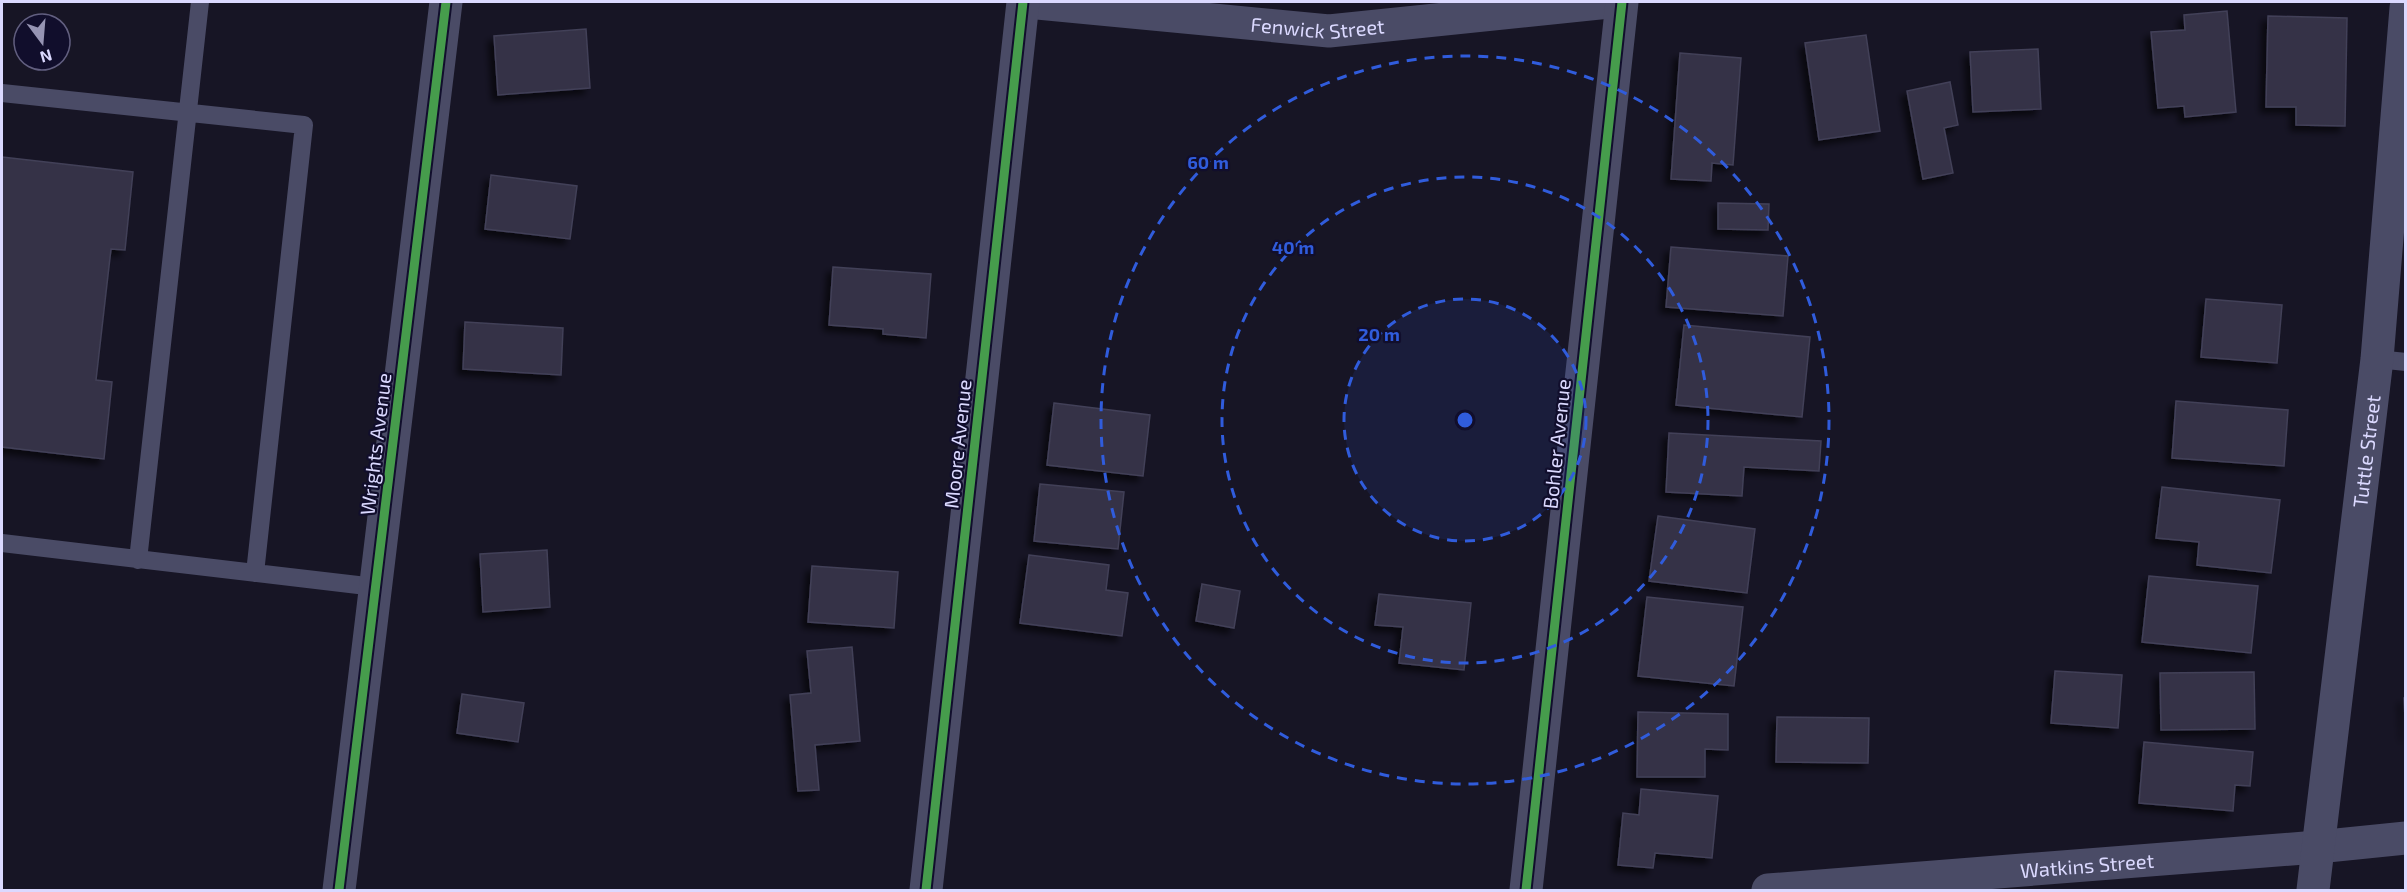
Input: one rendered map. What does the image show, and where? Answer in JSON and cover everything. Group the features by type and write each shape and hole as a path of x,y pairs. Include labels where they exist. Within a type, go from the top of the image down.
{"street":[{"name":"Wrights Avenue","path":"339,891 446,2"},
{"name":"Fenwick Street","path":"1025,2 1329,31 1609,2"},
{"name":"Moore Avenue","path":"926,891 1025,2"},
{"name":"Bohler Avenue","path":"1526,891 1622,2"},
{"name":"Tuttle Street","path":"2313,891 2317,848 2391,361 2406,8"},
{"name":"Watkins Street","path":"1768,891 2317,848 2406,838"}],"lane":[{"path":"138,560 200,2"},
{"path":"2,93 304,125 255,573"},
{"path":"2,543 375,587"}],"building":[{"path":"2227,11 2236,112 2185,117 2184,106 2158,108 2151,32 2185,30 2184,15"},
{"path":"2268,16 2347,18 2345,126 2296,125 2296,107 2266,107"},
{"path":"586,29 590,88 498,95 494,36"},
{"path":"1866,35 1880,131 1819,140 1805,43"},
{"path":"2038,49 2041,109 1973,112 1970,52"},
{"path":"1680,53 1741,58 1733,165 1712,163 1711,181 1671,179"},
{"path":"1950,82 1958,125 1944,128 1953,173 1923,179 1907,91"},
{"path":"2,157 133,172 125,250 111,249 96,380 112,382 104,459 2,447"},
{"path":"491,175 577,186 570,239 485,229"},
{"path":"1718,203 1769,204 1768,230 1718,229"},
{"path":"1671,247 1788,256 1783,316 1666,307"},
{"path":"833,267 931,274 926,338 883,334 883,329 829,325"},
{"path":"2206,299 2282,305 2277,363 2201,357"},
{"path":"465,322 563,328 561,375 463,369"},
{"path":"1684,325 1810,337 1802,417 1676,405"},
{"path":"2176,401 2288,410 2284,466 2172,458"},
{"path":"1054,403 1150,415 1143,476 1047,465"},
{"path":"1669,433 1821,441 1819,471 1744,467 1742,496 1666,492"},
{"path":"1040,484 1124,492 1118,549 1034,541"},
{"path":"2162,487 2280,500 2271,573 2197,565 2199,542 2156,538"},
{"path":"1658,516 1755,529 1747,593 1649,581"},
{"path":"547,550 550,607 483,612 480,554"},
{"path":"1029,555 1109,565 1106,590 1128,593 1122,636 1020,623"},
{"path":"812,566 898,572 894,628 808,622"},
{"path":"2149,576 2258,586 2251,653 2142,642"},
{"path":"1202,584 1240,591 1234,628 1196,621"},
{"path":"1379,594 1471,603 1464,670 1399,663 1403,627 1375,625"},
{"path":"1647,597 1743,607 1734,686 1638,676"},
{"path":"852,647 860,741 815,745 819,790 798,791 790,695 811,693 807,651"},
{"path":"2055,671 2122,675 2118,728 2051,723"},
{"path":"2254,672 2255,729 2161,730 2160,673"},
{"path":"462,694 524,703 518,742 457,733"},
{"path":"2404,698 2406,698 2406,737"},
{"path":"1638,712 1728,714 1728,750 1705,749 1705,777 1637,777"},
{"path":"1777,717 1869,718 1868,763 1776,762"},
{"path":"2144,742 2253,752 2250,786 2235,785 2233,811 2139,803"},
{"path":"1641,789 1718,796 1712,858 1655,853 1653,868 1618,865 1623,813 1639,815"}],"cycle path":[{"path":"339,890 446,2"},
{"path":"926,890 1023,2"},
{"path":"1526,890 1622,2"}]}
